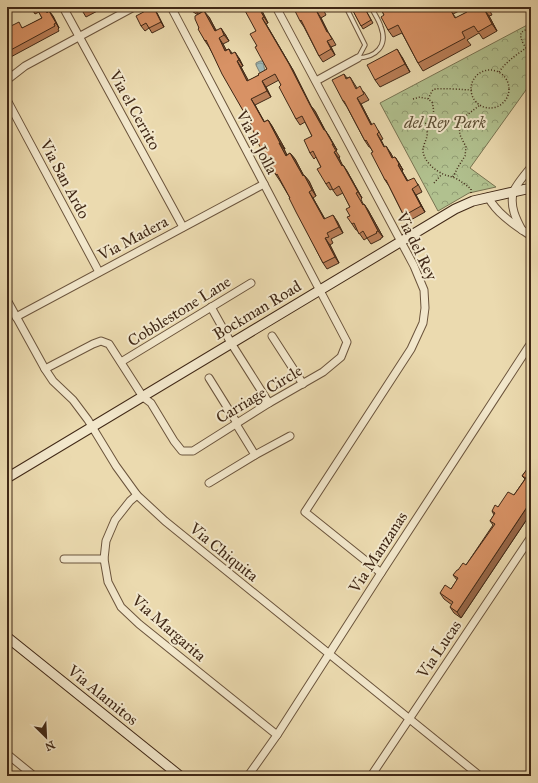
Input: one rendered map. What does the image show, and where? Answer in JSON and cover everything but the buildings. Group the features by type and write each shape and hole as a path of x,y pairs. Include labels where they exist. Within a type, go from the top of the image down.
{"street":[{"name":"Via el Cerrito","path":"63,7 182,227"},
{"path":"7,80 25,66 134,7"},
{"name":"Via la Jolla","path":"171,7 320,290"},
{"name":"Via del Rey","path":"276,7 414,266 424,290 425,308 423,322 412,349 305,512 381,573"},
{"path":"316,81 358,58"},
{"name":"Via San Ardo","path":"7,100 99,272"},
{"path":"522,230 513,210 513,192 531,166"},
{"name":"Via Madera","path":"16,317 264,184"},
{"name":"Bockman Road","path":"7,478 455,210 473,201 531,188"},
{"path":"488,197 493,206 501,214 531,236"},
{"name":"Cobblestone Lane","path":"121,362 251,283"},
{"name":"Carriage Circle","path":"143,397 152,403 174,441 182,451 193,451 269,403 323,372 342,357 347,342 320,290"},
{"name":"Via Chiquita","path":"7,300 45,369 53,381 73,400 116,466 137,495 165,521 480,776"},
{"path":"211,307 231,343 269,403"},
{"path":"272,336 303,384"},
{"path":"45,369 93,344 102,341 109,344 143,397"},
{"name":"Via Manzanas","path":"248,776 277,735 531,343"},
{"path":"209,378 255,455"},
{"path":"209,483 290,436"},
{"name":"Via Margarita","path":"137,495 130,501 115,520 106,541 104,559 108,582 121,607 139,624 277,735"},
{"name":"Via Lucas","path":"370,776 531,537"},
{"path":"64,559 104,559"},
{"name":"Via Alamitos","path":"7,637 180,776"},
{"path":"7,754 34,776"}],"lane":[{"path":"346,7 366,45 358,58"},
{"path":"358,58 366,58 381,47 383,39 381,27 371,7"}],"path":[{"path":"531,27 521,34 521,38 531,55"},
{"path":"499,73 504,65 526,48"},
{"path":"492,70 505,77 509,86 509,92 502,105 492,108 487,108 480,105 474,99 472,90 474,80 482,73 492,70"},
{"path":"428,99 433,90 437,88 472,90"},
{"path":"413,99 420,97 428,99 432,102 434,110 431,120 425,124 427,137 423,152 426,161 442,174 453,177 471,189 473,201"},
{"path":"453,177 465,156 466,147 460,135 458,125 462,118 480,105"},
{"path":"434,183 442,174"}],"green space":[{"name":"del Rey Park","path":"531,23 531,83 470,168 496,187 469,193 438,211 380,103"}],"water":[{"path":"263,61 264,63 265,71 260,73 256,63"}]}
